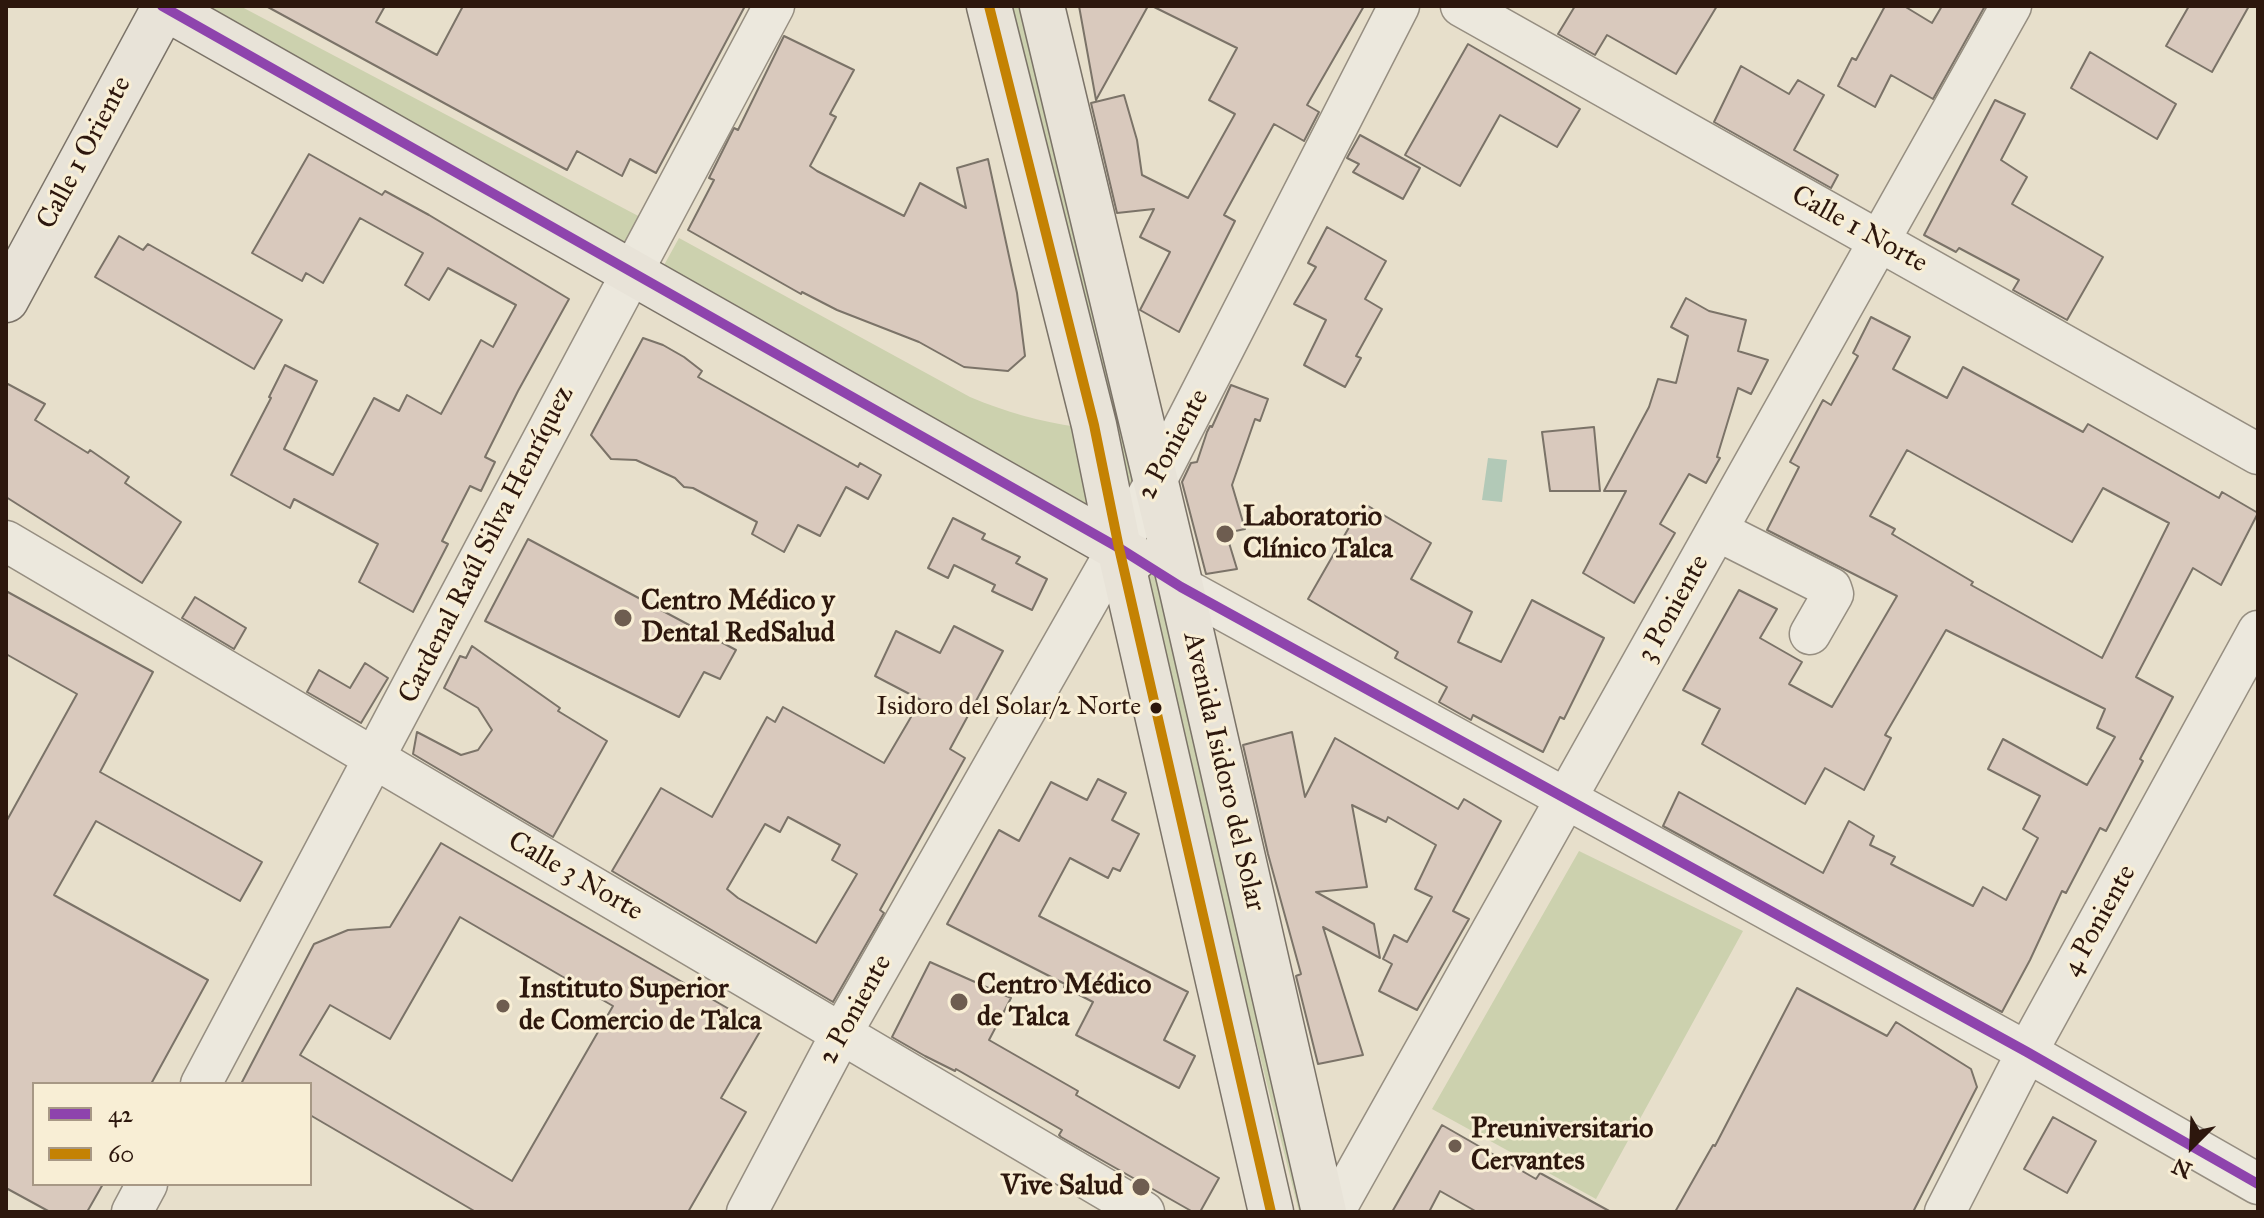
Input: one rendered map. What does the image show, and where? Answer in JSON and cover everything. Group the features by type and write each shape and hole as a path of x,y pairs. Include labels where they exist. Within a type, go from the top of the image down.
{"main road":[{"path":"164,6 1119,548 1181,587"},
{"name":"Calle 1 Oriente","path":"6,300 164,6"},
{"name":"Avenida Isidoro del Solar","path":"989,6 1094,425 1119,548 1271,1212"},
{"name":"Avenida Isidoro del Solar","path":"1042,6 1181,587 1324,1212"}],"street":[{"name":"Cardenal Raúl Silva Henríquez","path":"202,1082 774,6"},
{"name":"2 Poniente","path":"747,1212 841,1034 1156,481 1399,6"},
{"name":"Calle 1 Norte","path":"1461,6 2258,454"},
{"name":"3 Poniente","path":"1334,1212 2011,6"},
{"path":"1718,531 1831,588 1833,594 1810,634"},
{"name":"Calle 3 Norte","path":"6,541 1144,1212"},
{"path":"1181,587 2027,1052 2258,1184"},
{"name":"4 Poniente","path":"1945,1212 2027,1052 2258,631"},
{"path":"132,1212 146,1186"}],"shaded area":[{"path":"205,6 240,6 644,219 625,257"},
{"path":"1010,6 1030,6 1320,1212 1299,1212 1133,549"},
{"path":"679,238 970,397 1023,416 1079,427 1093,521 658,276"},
{"path":"1488,458 1507,460 1502,502 1482,500"},
{"path":"1579,851 1743,931 1596,1199 1432,1109"}],"building":[{"path":"266,6 385,6 376,22 437,55 463,6 745,6 656,173 630,159 622,176 577,151 567,170"},
{"path":"1079,6 1148,6 1096,100"},
{"path":"1152,6 1364,6 1307,105 1319,112 1304,141 1274,124 1224,215 1235,221 1179,332 1140,310 1170,252 1140,237 1154,209 1117,213 1091,103 1124,95 1137,140 1142,175 1188,198 1235,114 1209,100 1237,48"},
{"path":"1575,6 1717,6 1676,74 1607,35 1595,55 1558,34"},
{"path":"1885,6 1904,6 1932,23 1942,6 1985,6 1933,99 1891,75 1875,107 1838,86"},
{"path":"2189,6 2249,6 2212,72 2166,46"},
{"path":"784,36 854,70 830,114 836,117 810,166 817,171 904,216 920,183 966,208 957,168 988,159 1017,293 1025,356 1008,371 964,367 919,342 801,294 688,230 714,180 709,178 734,128 738,130"},
{"path":"1468,44 1580,109 1557,147 1500,115 1460,186 1405,155"},
{"path":"2090,52 2176,104 2157,139 2071,88"},
{"path":"1741,66 1789,94 1798,80 1824,95 1794,150 1838,175 1831,188 1714,122"},
{"path":"1995,100 2025,114 2001,160 2027,177 2012,204 2103,257 2067,320 2013,290 2019,280 1959,248 1956,252 1924,235"},
{"path":"1360,135 1420,168 1403,199 1353,172 1359,164 1347,158"},
{"path":"309,154 382,195 385,191 429,215 569,299 485,457 495,462 481,491 470,486 442,541 448,544 413,612 359,582 378,544 294,499 290,508 231,475 285,365 317,381 284,449 333,475 374,398 399,411 407,395 441,414 481,340 493,347 516,305 448,268 429,300 405,285 423,253 360,218 323,283 306,273 302,281 252,253"},
{"path":"1327,227 1386,261 1365,299 1382,309 1356,356 1361,358 1345,387 1304,365 1326,320 1294,304 1316,267 1308,263"},
{"path":"119,236 143,250 148,244 282,320 254,369 95,277"},
{"path":"1686,298 1709,311 1746,320 1738,351 1768,360 1751,394 1738,388 1717,457 1720,458 1706,483 1689,474 1660,524 1675,533 1634,603 1583,573 1626,491 1604,491 1649,407 1658,379 1676,383 1688,336 1671,327"},
{"path":"1871,317 1910,337 1893,369 1947,398 1963,367 2083,432 2088,424 2219,498 2222,492 2258,513 2221,585 2193,568 2136,677 2173,697 2106,831 2100,828 2066,893 2062,891 2002,1012 1663,826 1679,792 1823,873 1849,821 1874,836 1870,845 1895,857 1891,864 1973,906 1983,887 2006,900 2038,838 2023,829 2040,796 1988,769 2003,739 2087,785 2115,737 2097,728 2105,709 1946,630 1885,735 1891,738 1864,790 1825,768 1805,804 1702,744 1720,709 1683,690 1739,590 1777,609 1760,638 1802,662 1789,684 1832,707 1897,596 1767,530 1799,467 1790,462 1823,400 1831,405 1858,356 1853,353","holes":["1907,450 2072,542 2103,488 2169,523 2102,658 1971,585 1973,582 1892,534 1895,529 1870,516"]},
{"path":"643,338 684,357 702,371 698,377 858,467 860,463 881,475 868,499 846,487 820,536 798,525 784,552 752,534 757,522 636,460 611,459 591,435"},
{"path":"6,383 45,404 35,420 88,453 90,450 129,477 125,483 181,522 142,583 6,497"},
{"path":"1231,385 1268,399 1260,421 1255,419 1232,485 1245,529 1226,533 1237,569 1206,574 1182,482 1191,463 1197,462 1207,432"},
{"path":"1594,427 1600,491 1550,491 1542,432"},
{"path":"1363,503 1431,543 1411,579 1472,612 1458,642 1501,662 1532,600 1604,638 1564,719 1560,717 1543,752 1473,715 1471,720 1439,702 1447,687 1395,658 1398,652 1308,599"},
{"path":"953,518 985,534 982,539 1020,557 1016,563 1047,579 1032,610 992,591 995,585 954,565 948,578 928,568"},
{"path":"528,539 736,650 720,679 704,672 679,717 485,621"},
{"path":"6,591 153,672 100,772 262,862 240,901 96,821 54,895 208,980 152,1082 32,1082 32,1186 102,1186 87,1212 50,1212 6,1188 6,822 77,694 6,654"},
{"path":"195,597 246,628 234,649 182,618"},
{"path":"954,626 1003,651 950,749 965,758 880,910 884,913 833,1002 612,871 661,788 712,817 767,717 775,722 783,707 884,763 921,700 875,676 896,631 940,653","holes":["788,817 840,845 832,860 857,874 816,943 727,889 765,824 780,832"]},
{"path":"472,646 560,708 558,711 607,741 553,837 413,754 417,732 461,755 478,750 492,730 478,708 444,688 460,656 466,658"},
{"path":"365,663 388,678 361,723 307,692 319,670 350,688"},
{"path":"1292,732 1305,797 1335,738 1458,809 1464,799 1501,821 1453,911 1469,919 1417,1010 1379,991 1392,964 1383,959 1394,935 1407,942 1432,897 1415,889 1436,845 1388,817 1386,822 1352,805 1367,887 1316,892 1374,924 1380,958 1323,927 1363,1055 1318,1064 1296,976 1301,974 1268,854 1243,745"},
{"path":"1098,779 1126,793 1112,820 1139,834 1120,871 1113,868 1108,878 1070,858 1039,916 1188,992 1164,1040 1195,1056 1179,1088 1076,1035 1093,1002 1064,987 1065,984 947,924 999,830 1019,841 1051,782 1087,800"},
{"path":"441,843 762,1028 721,1098 746,1112 688,1212 476,1212 312,1116 312,1082 242,1082 314,944 348,930 390,927","holes":["460,917 613,1006 512,1181 300,1055 330,1005 390,1039"]},
{"path":"930,962 1011,998 989,1040 1078,1091 1076,1095 1219,1178 1200,1212 1193,1212 1061,1137 1062,1130 956,1069 892,1037"},
{"path":"1797,988 1887,1036 1896,1022 1971,1069 1977,1087 1913,1212 1675,1212 1715,1146"},
{"path":"2053,1117 2096,1141 2067,1193 2024,1169"},
{"name":"Preuniversitario Cervantes","path":"1442,1125 1536,1179 1540,1173 1611,1212 1477,1212 1440,1191 1429,1212 1392,1212"}],"transit line":[{"name":"42","path":"162,6 1119,548 1181,587 2027,1052 2258,1184"},
{"name":"60","path":"989,6 1094,425 1119,548 1271,1212"}],"place":[{"name":"Laboratorio Clínico Talca","path":"1225,534"},
{"name":"Centro Médico y Dental RedSalud","path":"623,618"},
{"name":"Isidoro del Solar/2 Norte","path":"1156,708"},
{"name":"Centro Médico de Talca","path":"959,1002"},
{"name":"Instituto Superior de Comercio de Talca","path":"503,1006"},
{"name":"Preuniversitario Cervantes","path":"1455,1146"},
{"name":"Vive Salud","path":"1141,1187"}]}
